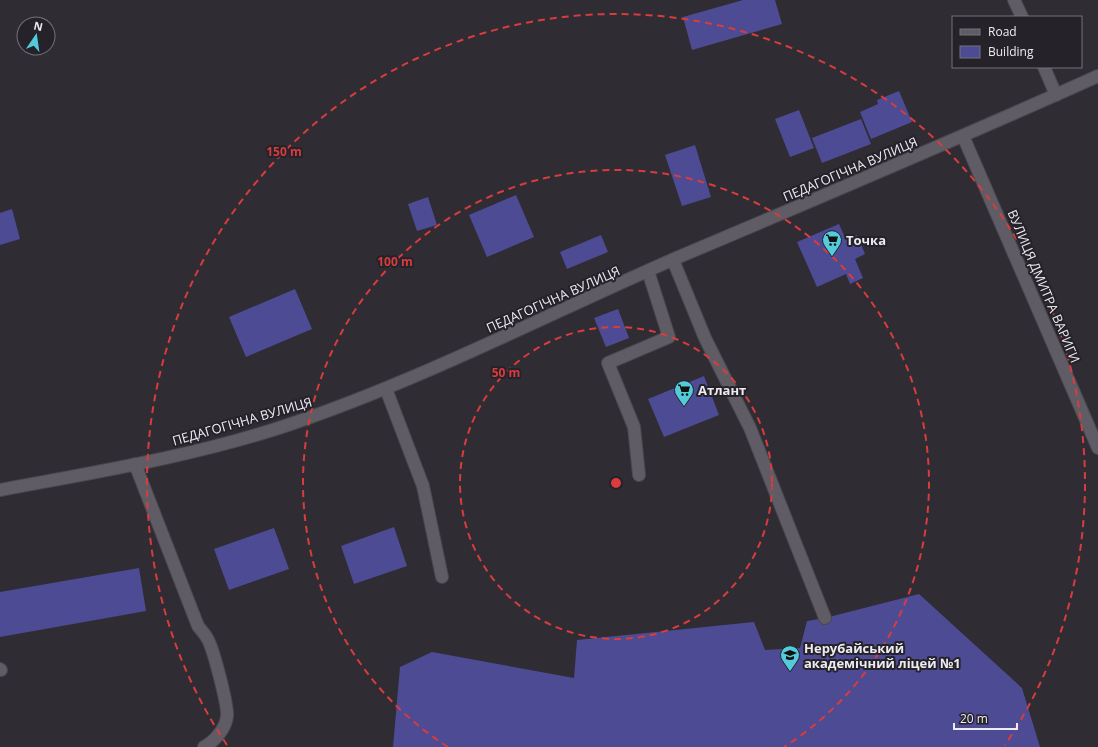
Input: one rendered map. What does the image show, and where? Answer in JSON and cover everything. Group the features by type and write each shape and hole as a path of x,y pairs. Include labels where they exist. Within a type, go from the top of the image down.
{"street":[{"path":"1014,0 1022,16"},
{"path":"1044,68 1056,95"},
{"name":"ПЕДАГОГІЧНА ВУЛИЦЯ","path":"0,490 135,464 214,445 287,425 386,389 673,260 964,136 1098,76"},
{"name":"ВУЛИЦЯ ДМИТРА ВАРИГИ","path":"964,136 1098,448"},
{"path":"673,260 705,338 750,428 825,618"},
{"path":"638,475 634,427 608,363 669,337 648,272"},
{"path":"386,389 423,486 442,577"},
{"path":"135,464 198,626 208,639 227,704 228,717 221,731 211,743 204,747"}],"building":[{"path":"743,0 775,0 782,24 692,50 683,17"},
{"path":"899,91 912,122 871,139 860,112 878,104 877,100"},
{"path":"799,110 814,148 790,157 775,119"},
{"path":"861,119 871,144 822,163 812,138"},
{"path":"695,145 711,197 682,206 665,155"},
{"path":"516,195 534,237 487,257 469,215"},
{"path":"428,197 437,225 417,231 408,204"},
{"path":"12,209 20,239 0,245 0,213"},
{"name":"Точка","path":"839,224 846,240 857,235 865,254 855,259 863,278 850,284 846,274 817,287 797,242"},
{"path":"601,235 608,252 567,269 560,252"},
{"path":"295,289 312,329 246,357 229,317"},
{"path":"618,309 629,338 606,347 594,318"},
{"name":"Атлант","path":"704,376 719,415 664,437 648,399"},
{"path":"394,527 407,566 354,584 341,546"},
{"path":"274,528 289,569 229,590 214,549"},
{"path":"139,568 146,611 0,637 0,592"},
{"name":"Нерубайський академічний ліцей №1","path":"919,594 1022,688 1040,747 393,747 400,667 432,652 574,678 577,640 754,622 765,650 800,648 807,621 825,618"}],"place":[{"name":"Точка","path":"832,257"},
{"name":"Атлант","path":"684,407"},
{"name":"Нерубайський академічний ліцей №1","path":"790,672"}]}
